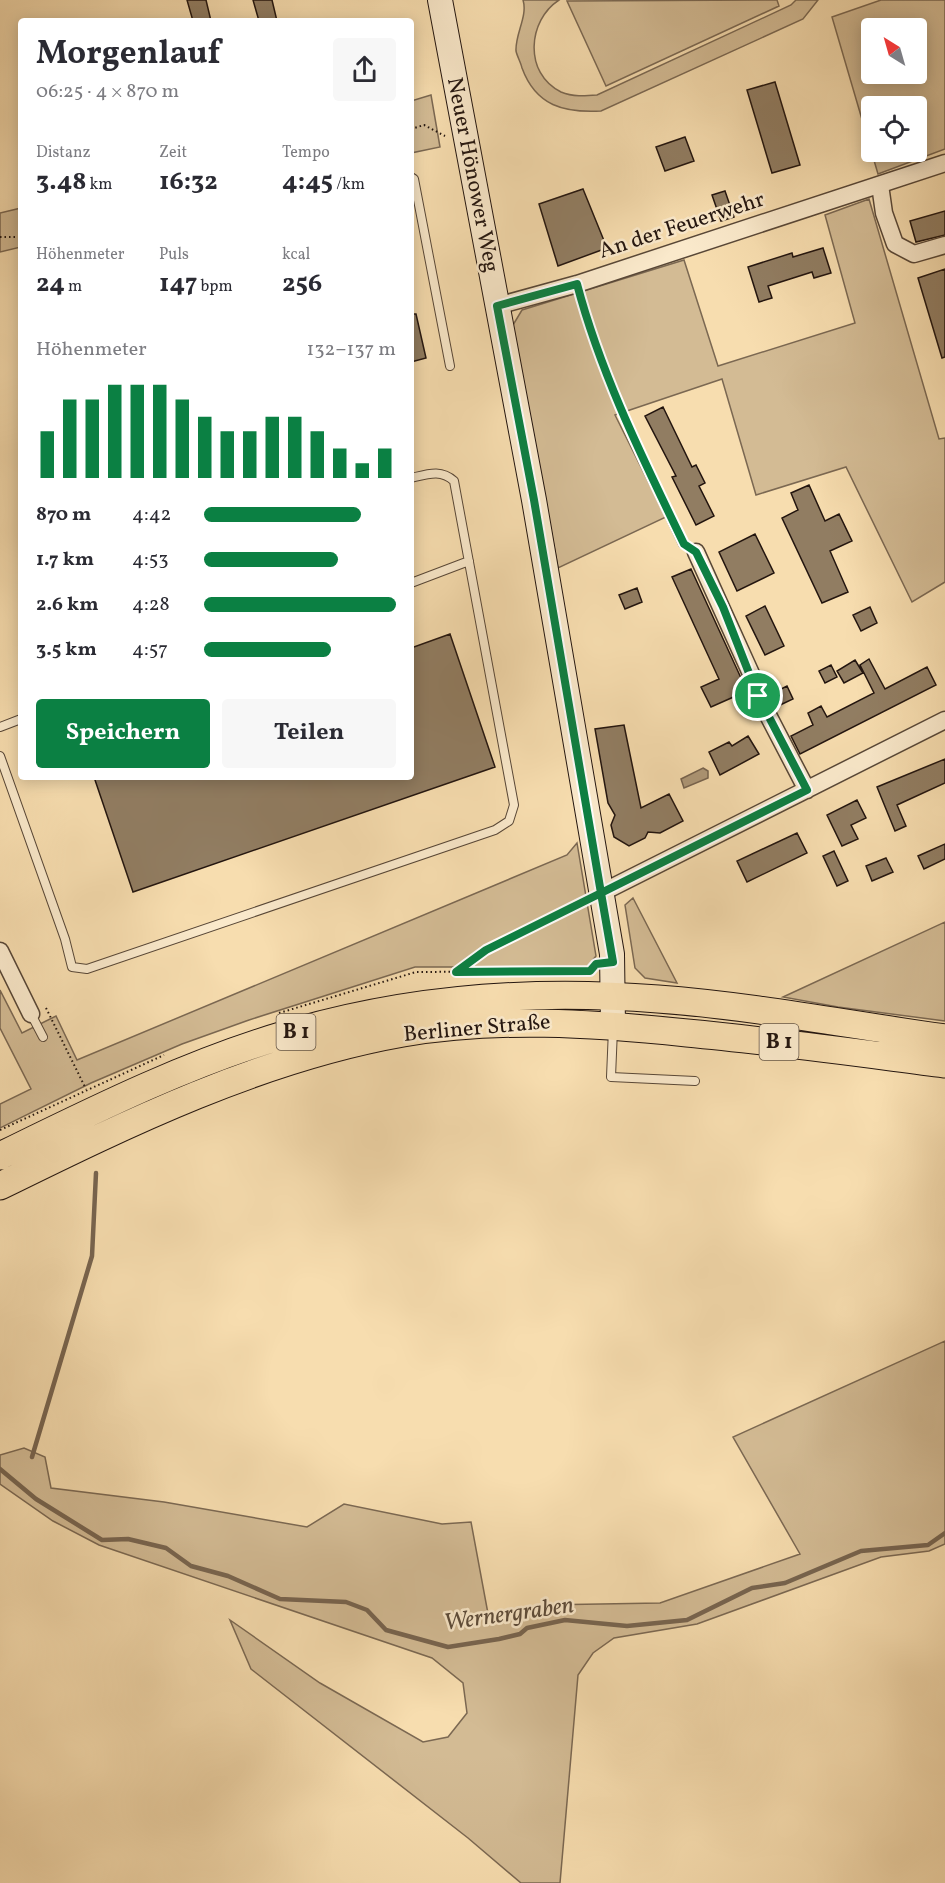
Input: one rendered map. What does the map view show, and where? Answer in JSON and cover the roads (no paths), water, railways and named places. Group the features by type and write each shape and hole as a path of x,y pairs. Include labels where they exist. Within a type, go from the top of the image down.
{"main road":[{"name":"Neuer Hönower Weg","path":"443,1 534,500 613,962 613,1025"},
{"name":"Berliner Straße","path":"0,1156 115,1101 202,1064 282,1035 335,1021 450,1001 505,998 657,998 945,1038"},
{"name":"Berliner Straße","path":"0,1186 214,1088 285,1063 402,1033 506,1022 613,1025 765,1040 945,1064"}],"street":[{"name":"An der Feuerwehr","path":"497,306 577,284 945,163"},
{"path":"880,185 884,213 895,244 914,254 945,245"},
{"path":"696,552 723,607 758,696 807,790"},
{"path":"601,893 945,720"},
{"path":"0,951 31,1014"}],"lane":[{"path":"414,179 450,366"},
{"path":"577,284 591,335 621,412 684,544 696,552"},
{"path":"0,756 65,939 72,967 87,969 495,831 509,821 514,805 454,481 447,474 439,472 414,477"},
{"path":"414,582 468,561"},
{"path":"0,727 18,720"},
{"path":"530,928 601,893"},
{"path":"31,1014 43,1037"},
{"path":"613,1025 611,1077 695,1081"}],"waterway":[{"path":"32,1457 92,1256 96,1173"},
{"name":"Wernergraben","path":"0,1469 36,1499 102,1540 128,1539 166,1548 191,1566 228,1576 280,1599 346,1602 367,1610 386,1630 448,1647 499,1639 520,1634 527,1628 565,1620 627,1626 687,1620 752,1588 785,1583 861,1551 928,1545 945,1533"}]}
